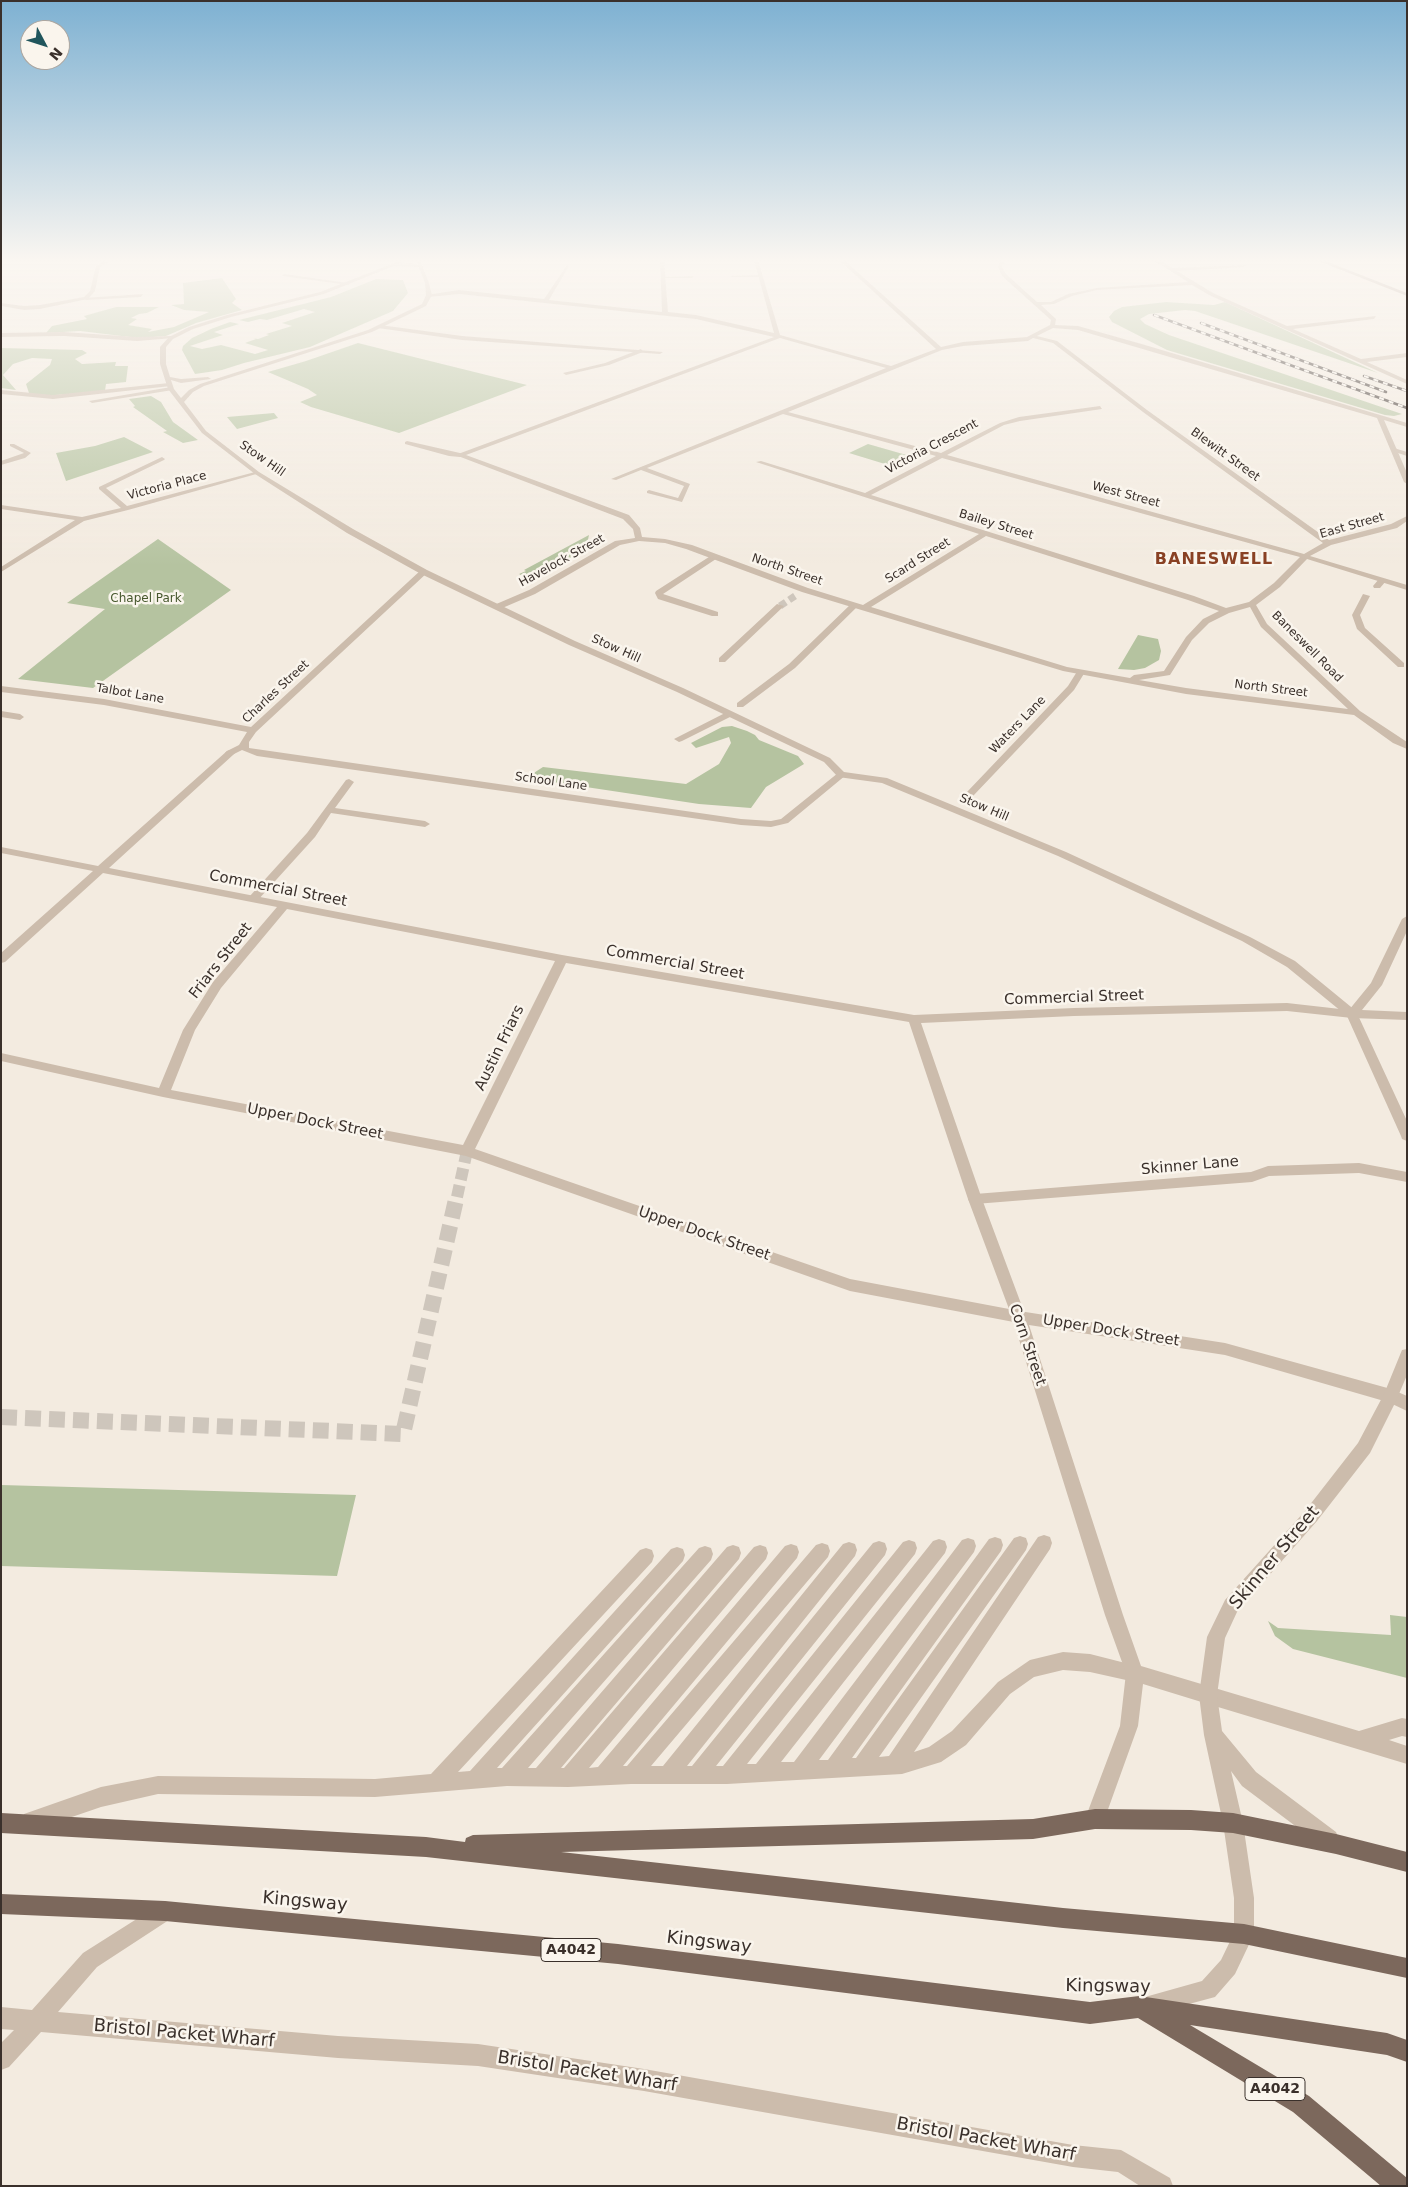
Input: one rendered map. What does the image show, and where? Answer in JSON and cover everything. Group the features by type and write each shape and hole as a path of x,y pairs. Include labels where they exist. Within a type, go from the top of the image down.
{"main road":[{"path":"426,1847 1033,1830 1096,1819 1233,1823 1336,1844 1407,1862"},
{"path":"1,1823 426,1847 1062,1918 1244,1934 1407,1968"},
{"name":"Kingsway","path":"1,1904 165,1911 618,1954 1090,2013 1139,2007 1387,2044 1407,2051"},
{"name":"A4042","path":"1139,2007 1301,2104 1399,2186"}],"street":[{"name":"Stow Hill","path":"163,362 170,384 204,432 258,473 350,531 424,572 497,608 827,760 841,774 884,780 1062,854 1160,898 1246,939 1291,964 1352,1014"},
{"path":"181,402 191,391 202,385 271,362"},
{"path":"566,373 612,362"},
{"path":"407,443 449,454 460,454 710,362"},
{"path":"869,362 891,368"},
{"path":"614,479 906,362"},
{"name":"Blewitt Street","path":"1082,362 1328,543"},
{"path":"1197,362 1407,425"},
{"path":"1363,362 1407,382"},
{"path":"92,401 181,381 194,381 240,372"},
{"path":"1,392 53,397 170,384"},
{"name":"Victoria Crescent","path":"864,496 1002,424 1038,416 1100,408"},
{"name":"West Street","path":"784,412 1305,556 1380,583 1407,588"},
{"path":"1380,417 1407,482"},
{"path":"1,463 23,457 28,453 12,446"},
{"path":"1394,450 1407,454"},
{"path":"460,454 626,517 636,528 639,540"},
{"path":"126,509 101,488 162,459"},
{"name":"Bailey Street","path":"759,462 1191,598 1226,611"},
{"path":"641,468 688,485 680,502 649,492"},
{"name":"Victoria Place","path":"82,519 258,473"},
{"path":"1,506 82,519"},
{"name":"East Street","path":"1305,556 1328,543 1387,528 1407,518"},
{"path":"1,570 82,519"},
{"name":"Scard Street","path":"864,608 985,533"},
{"name":"North Street","path":"639,540 665,541 802,592 855,605 1081,672 1186,691 1356,713 1389,737 1407,746"},
{"name":"Havelock Street","path":"497,608 532,592 618,543 639,540"},
{"name":"Baneswell Road","path":"1305,556 1277,585 1252,604 1264,625 1356,713"},
{"path":"714,558 675,581 659,593 661,598 715,614"},
{"name":"Charles Street","path":"1,959 230,752 243,746 253,730 424,572"},
{"path":"1366,596 1356,616 1361,629 1401,665"},
{"path":"1186,691 1174,682 1167,673 1189,639 1206,621 1226,611 1252,604"},
{"path":"740,705 792,666 855,605"},
{"path":"722,660 780,606"},
{"name":"Waters Lane","path":"970,794 1071,688 1081,672"},
{"name":"North Street","path":"1124,679 1167,673"},
{"name":"Talbot Lane","path":"1,689 104,702 253,730"},
{"path":"1,714 20,717"},
{"path":"679,739 729,714"},
{"name":"School Lane","path":"243,746 246,750 257,753 741,822 771,824 784,821 841,774"},
{"path":"253,899 311,835 349,782"},
{"path":"328,810 424,824"},
{"name":"Commercial Street","path":"1,850 102,868 284,906 562,959 914,1019 1074,1012 1287,1007 1352,1014 1407,1016"},
{"name":"Friars Street","path":"163,1093 189,1030 217,986 284,906"},
{"path":"1407,919 1376,985 1352,1014 1407,1136"},
{"name":"Austin Friars","path":"467,1150 562,959"},
{"name":"Corn Street","path":"914,1019 975,1200 1019,1317 1114,1615 1135,1673 1129,1726 1096,1819"},
{"name":"Upper Dock Street","path":"1,1057 163,1093 467,1150 850,1285 1019,1317 1225,1349 1391,1396 1407,1404"},
{"name":"Skinner Lane","path":"975,1200 1252,1176 1268,1171 1359,1168 1407,1177"},
{"name":"Skinner Street","path":"1244,1934 1244,1898 1233,1823 1213,1735 1208,1695 1216,1637 1231,1606 1311,1516 1364,1448 1391,1396 1407,1355"},
{"path":"894,1765 1044,1543"},
{"path":"861,1767 1020,1544"},
{"path":"833,1769 995,1545"},
{"path":"799,1770 968,1546"},
{"path":"761,1773 939,1547"},
{"path":"727,1774 909,1548"},
{"path":"696,1775 879,1549"},
{"path":"667,1774 849,1550"},
{"path":"631,1775 822,1551"},
{"path":"568,1778 760,1552"},
{"path":"602,1777 791,1552"},
{"path":"541,1778 733,1553"},
{"path":"507,1777 705,1554"},
{"path":"473,1781 677,1555"},
{"path":"435,1782 646,1556"},
{"path":"24,1823 101,1797 158,1785 375,1788 507,1777 568,1778 667,1774 696,1775 902,1765 934,1755 953,1742 1004,1688 1030,1669 1063,1661 1090,1663 1135,1673 1407,1755"},
{"path":"1358,1741 1402,1727 1407,1728"},
{"path":"1213,1735 1249,1779 1336,1844"},
{"path":"1,2059 90,1960 165,1911"},
{"path":"1139,2007 1208,1990 1228,1967 1244,1934"},
{"name":"Bristol Packet Wharf","path":"1,2018 376,2050 478,2055 644,2080 1073,2156 1121,2161 1162,2186"}],"green space":[{"path":"1,362 19,362 13,364 3,375 16,390 1,388"},
{"path":"51,362 79,362 82,364 116,362 115,366 128,366 126,382 106,384 105,391 44,396 29,393 26,384 50,365"},
{"path":"189,362 248,362 222,370 195,374"},
{"path":"302,362 435,362 527,385 399,433 300,402 317,395 308,389 268,372"},
{"path":"1207,362 1249,362 1402,414 1394,416 1385,415"},
{"path":"1346,362 1354,362 1378,373"},
{"path":"151,396 161,402 173,422 198,440 183,443 163,432 167,431 133,407 135,406 129,399"},
{"path":"274,413 278,418 237,429 227,417"},
{"path":"124,437 153,452 66,481 56,453 95,446"},
{"path":"868,444 917,458 898,468 849,453"},
{"path":"589,535 586,549 531,580 519,574 526,571 524,570"},
{"name":"Chapel Park","path":"158,539 231,590 93,688 18,679 105,609 67,603"},
{"path":"1138,635 1158,639 1161,651 1159,660 1145,668 1134,670 1118,669"},
{"path":"732,726 747,731 755,735 759,740 798,756 804,764 766,787 751,808 699,804 526,778 543,767 686,784 719,764 731,743 729,737 696,748 691,743 722,727"},
{"path":"1,1485 356,1495 337,1576 1,1566"},
{"path":"1390,1615 1407,1617 1407,1678 1293,1649 1275,1636 1268,1621 1278,1628 1391,1635"}],"tunnel":[{"path":"780,606 798,594"},
{"path":"457,1197 467,1151"},
{"path":"1,1417 403,1434 457,1195"}],"railway":[{"path":"1282,362 1407,408"},
{"path":"1306,362 1386,392"},
{"path":"1364,376 1407,391"}],"district":[{"name":"BANESWELL","path":"1214,560"}]}
